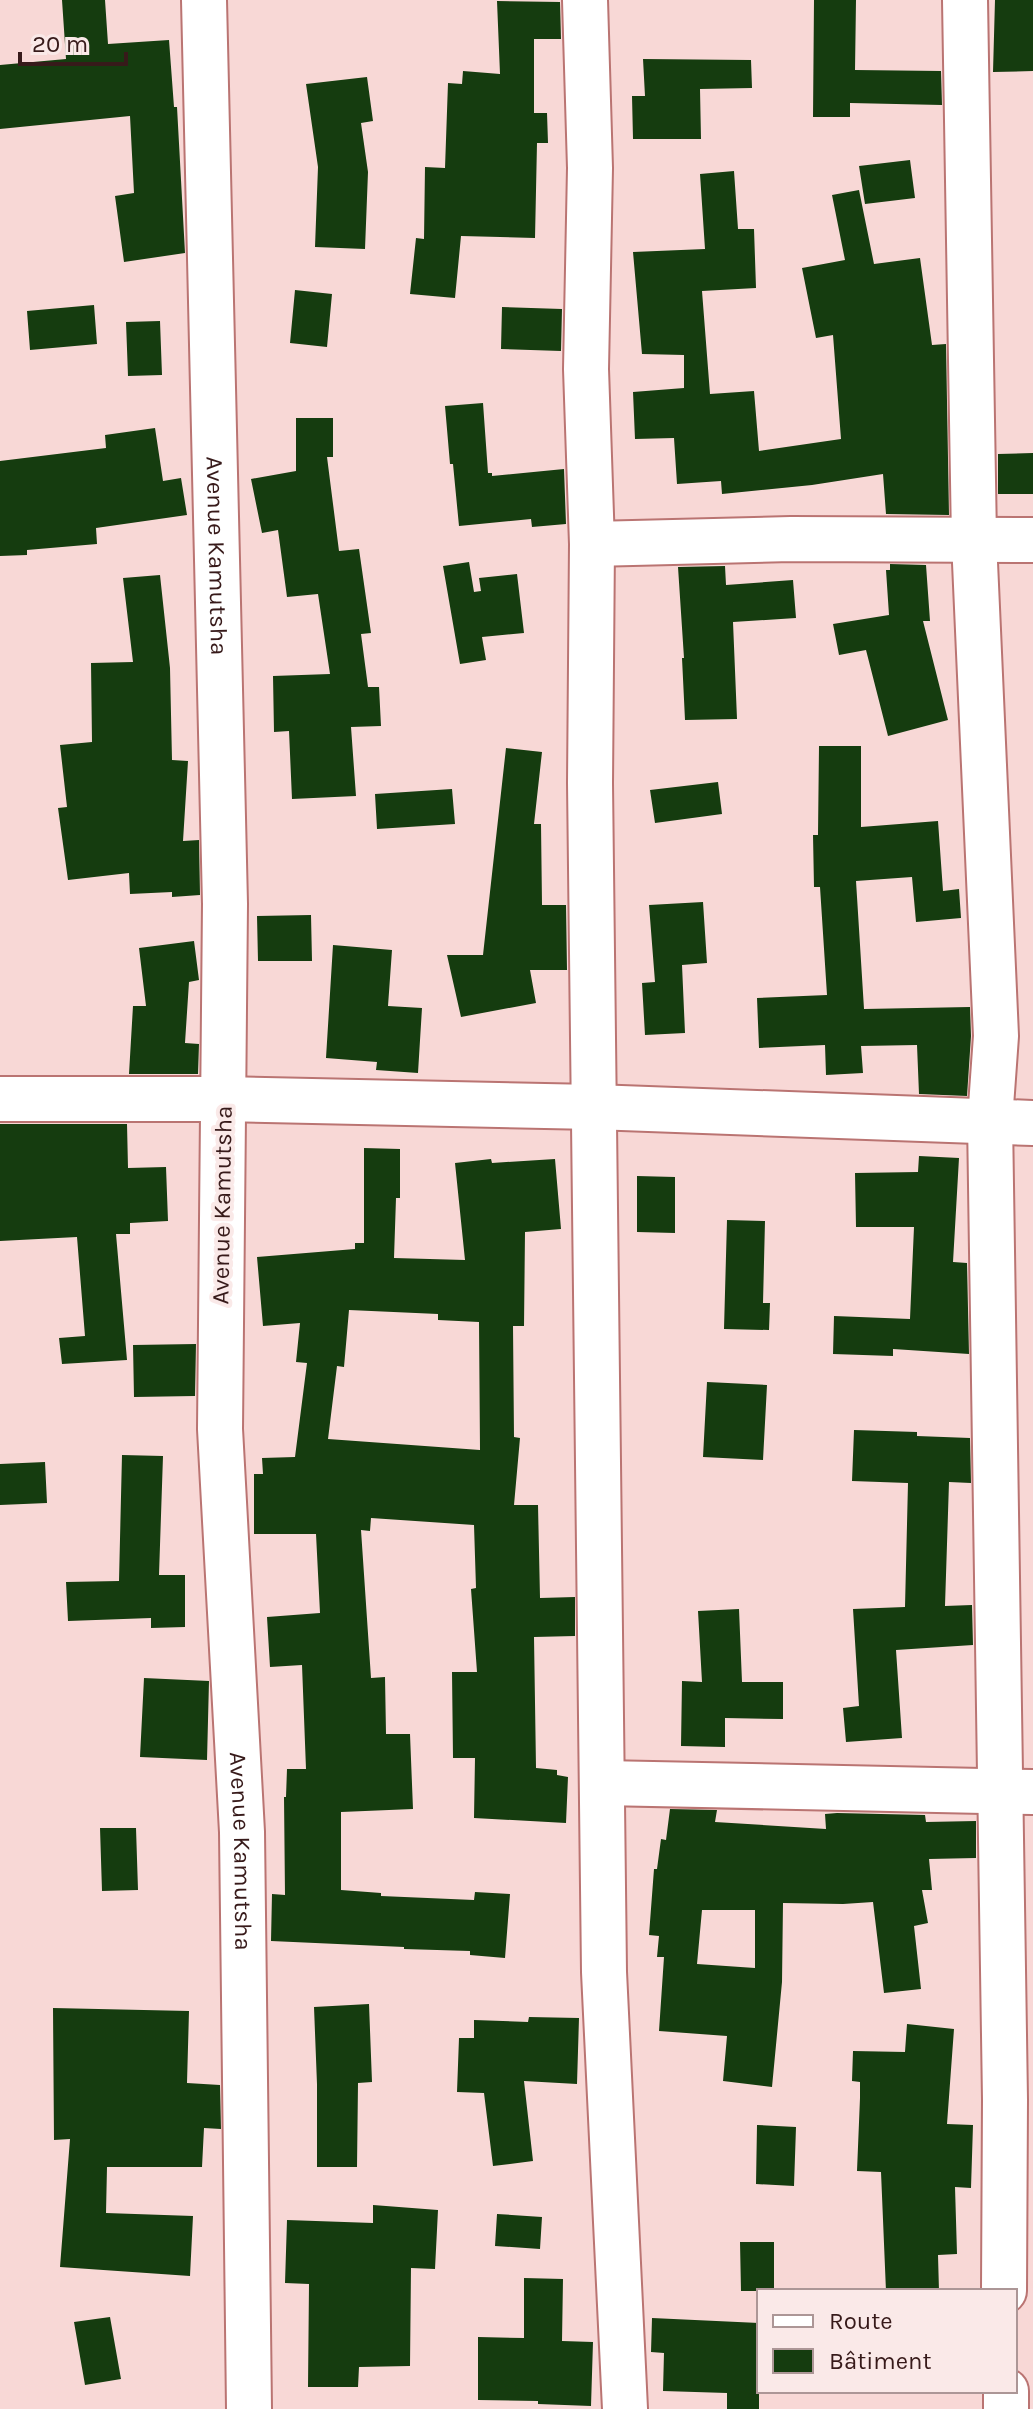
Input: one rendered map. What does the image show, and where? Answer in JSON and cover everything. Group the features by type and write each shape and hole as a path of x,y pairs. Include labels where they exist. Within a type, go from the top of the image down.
{"street":[{"name":"Avenue Kamutsha","path":"204,0 225,904 220,1429 242,1832 249,2409"},
{"path":"585,0 590,168 586,369 592,544 590,783 604,1972 625,2409"},
{"path":"965,0 974,540 996,1020 990,1120 1017,1792 1004,2289"},
{"path":"592,544 791,539 1033,540"},
{"path":"0,1099 223,1099 594,1107 1033,1123"},
{"path":"603,1783 1017,1792"}],"building":[{"path":"62,0 105,0 108,44 169,40 174,107 177,107 185,253 124,262 115,196 134,193 130,116 0,129 0,65 66,59"},
{"path":"814,0 856,0 855,70 941,71 942,105 850,103 850,117 813,117"},
{"path":"995,0 1033,0 1033,71 993,72"},
{"path":"497,1 560,2 561,39 534,39 534,113 547,113 548,143 537,143 535,238 461,236 455,298 410,294 416,238 424,239 425,167 445,168 448,83 462,84 463,71 500,74"},
{"path":"643,59 751,60 752,88 700,89 701,139 633,139 632,96 645,96"},
{"path":"367,77 373,121 361,123 368,172 365,249 315,247 318,167 306,84"},
{"path":"910,160 915,198 865,204 859,166"},
{"path":"734,171 738,229 754,229 756,288 702,291 710,394 754,391 759,451 841,439 833,335 816,338 802,268 845,260 832,195 859,190 874,264 920,258 932,345 946,344 949,515 886,514 883,474 722,494 721,481 677,484 674,438 635,439 633,392 684,388 684,355 642,354 633,252 705,249 700,174"},
{"path":"295,290 332,294 327,347 290,343"},
{"path":"94,305 97,344 30,350 27,311"},
{"path":"502,307 562,309 561,351 501,349"},
{"path":"160,321 162,375 128,376 126,322"},
{"path":"483,403 488,473 492,476 564,469 566,524 532,527 531,519 459,526 445,406"},
{"path":"296,418 333,418 333,457 327,457 339,551 359,549 371,633 361,634 368,687 379,687 381,726 351,727 356,796 292,799 289,731 274,732 273,676 330,674 318,594 287,597 278,530 262,533 251,479 296,471"},
{"path":"155,428 163,481 181,478 187,515 96,528 97,544 27,550 27,555 0,556 0,461 106,448 105,435"},
{"path":"1033,453 1033,494 998,494 998,454"},
{"path":"469,562 474,592 481,591 479,578 517,574 524,633 482,637 486,660 460,664 443,566"},
{"path":"890,564 926,565 930,621 923,621 948,720 888,736 866,650 839,655 833,624 889,615 886,570 890,570"},
{"path":"725,566 726,585 793,580 796,618 733,622 737,719 685,720 678,567"},
{"path":"160,575 170,668 172,760 188,761 183,841 199,840 200,895 172,897 172,892 130,894 129,873 68,880 58,808 67,807 60,745 92,742 91,663 133,662 123,578"},
{"path":"819,746 861,746 861,827 938,821 943,891 959,889 961,918 916,922 912,877 856,881 864,1009 970,1007 967,1096 919,1094 917,1045 861,1046 863,1073 826,1075 825,1045 759,1048 757,998 827,995 820,887 814,887 813,835 818,835"},
{"path":"506,748 542,752 534,824 541,824 542,905 566,905 567,970 530,970 536,1003 461,1017 447,955 483,955"},
{"path":"718,782 722,814 655,823 650,790"},
{"path":"452,789 455,824 377,829 375,794"},
{"path":"703,902 707,963 682,965 685,1033 645,1035 642,983 655,982 649,905"},
{"path":"311,915 312,961 258,961 257,916"},
{"path":"194,941 199,980 189,982 185,1043 199,1044 198,1074 129,1074 133,1006 146,1006 139,948"},
{"path":"333,945 392,950 388,1006 422,1008 418,1073 376,1070 377,1062 326,1058"},
{"path":"0,1124 127,1124 128,1168 166,1167 168,1221 130,1223 130,1234 116,1234 127,1360 62,1364 59,1338 85,1336 77,1237 0,1241"},
{"path":"364,1148 400,1149 400,1198 396,1198 394,1258 465,1260 455,1163 491,1159 492,1163 555,1159 561,1229 525,1232 524,1326 513,1326 514,1437 520,1438 514,1505 538,1505 540,1598 575,1597 575,1636 534,1637 536,1768 557,1770 557,1775 568,1777 566,1823 474,1818 475,1758 453,1758 452,1672 477,1672 471,1589 476,1588 474,1525 371,1518 370,1531 361,1530 371,1678 385,1677 386,1734 410,1734 413,1809 341,1812 341,1890 381,1893 381,1896 474,1900 475,1892 510,1894 505,1958 470,1955 470,1951 271,1941 272,1894 285,1895 284,1797 287,1769 306,1769 302,1665 270,1667 267,1617 320,1613 316,1534 254,1534 254,1474 263,1474 262,1458 295,1457 307,1363 296,1362 300,1323 263,1326 257,1257 355,1249 355,1243 364,1243","holes":["349,1310 438,1314 438,1320 479,1322 480,1450 328,1439 337,1366 344,1367"]},
{"path":"919,1156 959,1158 953,1262 967,1263 969,1354 893,1349 893,1356 833,1354 834,1316 910,1319 914,1227 856,1227 855,1173 918,1172"},
{"path":"637,1176 675,1177 675,1233 637,1232"},
{"path":"727,1220 765,1221 763,1303 770,1303 769,1330 724,1329"},
{"path":"196,1344 195,1396 134,1397 133,1345"},
{"path":"707,1382 767,1385 763,1460 703,1457"},
{"path":"854,1430 970,1438 971,1483 949,1482 945,1606 972,1605 973,1645 896,1650 902,1738 846,1742 843,1708 859,1706 853,1609 905,1607 908,1483 852,1481"},
{"path":"122,1455 163,1456 159,1575 185,1575 185,1627 151,1628 151,1618 68,1621 66,1582 119,1581"},
{"path":"45,1462 47,1503 0,1505 0,1464"},
{"path":"739,1609 742,1682 783,1682 783,1719 725,1718 725,1747 681,1746 682,1681 702,1682 698,1611"},
{"path":"144,1678 209,1681 207,1760 140,1757"},
{"path":"670,1809 717,1810 715,1822 826,1829 825,1814 837,1813 925,1815 926,1822 976,1821 976,1858 929,1859 932,1890 922,1890 928,1923 914,1926 921,1989 884,1993 873,1902 783,1903 782,1982 772,2087 723,2081 727,2036 659,2031 664,1957 657,1957 659,1936 649,1935 654,1869 657,1869 661,1839 666,1840","holes":["702,1910 755,1910 755,1968 697,1964"]},
{"path":"100,1828 136,1828 138,1890 102,1891"},
{"path":"369,2004 372,2082 358,2083 357,2167 317,2167 314,2007"},
{"path":"53,2008 189,2011 187,2083 220,2085 221,2129 204,2128 202,2167 107,2167 106,2213 193,2216 190,2276 60,2267 70,2139 54,2140"},
{"path":"529,2017 579,2018 577,2084 524,2081 533,2161 493,2166 484,2093 457,2092 459,2038 474,2038 474,2020 528,2022"},
{"path":"907,2024 954,2029 947,2124 973,2125 971,2188 955,2187 957,2254 938,2255 939,2289 886,2289 881,2172 857,2171 860,2082 852,2081 853,2051 905,2052"},
{"path":"757,2125 796,2127 794,2186 756,2184"},
{"path":"373,2205 438,2210 435,2269 411,2268 410,2366 359,2367 358,2387 308,2387 309,2284 285,2283 287,2220 373,2223"},
{"path":"497,2214 542,2217 540,2249 495,2246"},
{"path":"740,2242 774,2242 774,2289 741,2291"},
{"path":"524,2278 563,2279 562,2341 593,2342 591,2406 478,2400 478,2337 524,2338"},
{"path":"110,2317 121,2379 85,2385 74,2322"},
{"path":"652,2318 757,2323 759,2409 727,2409 727,2393 663,2391 664,2353 651,2352"}]}
